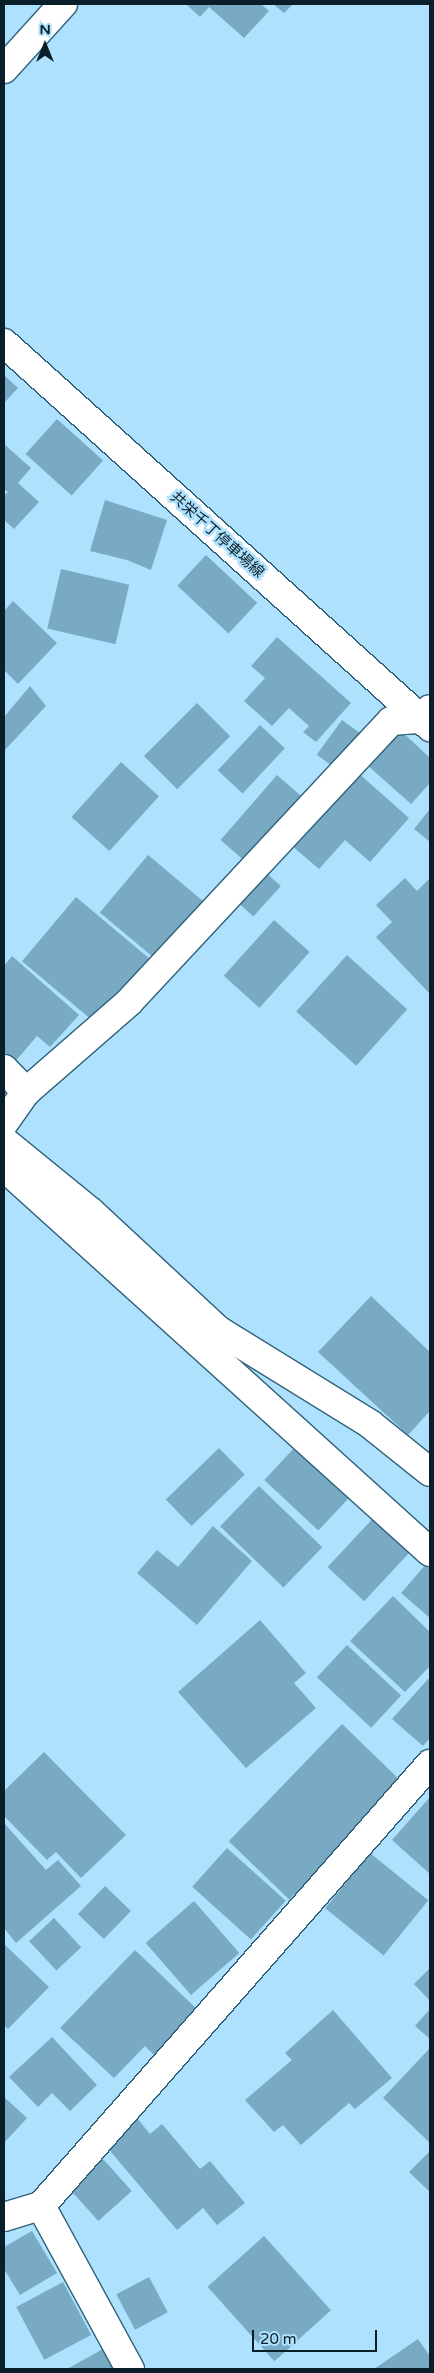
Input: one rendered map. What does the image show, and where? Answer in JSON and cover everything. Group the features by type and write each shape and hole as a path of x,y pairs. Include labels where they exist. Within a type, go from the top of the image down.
{"street":[{"path":"4,69 63,4"},
{"name":"共栄千丁停車場線","path":"4,343 427,718"},
{"path":"4,1123 26,1092 130,1002 391,721 427,718"},
{"path":"4,1069 26,1092"},
{"path":"4,1141 91,1212 218,1330 370,1424 430,1472"},
{"path":"4,1167 430,1552"},
{"path":"4,2217 41,2206 430,1764"},
{"path":"41,2206 130,2369"}],"building":[{"path":"186,4 261,4 269,11 244,38 209,7 200,17"},
{"path":"273,4 293,4 284,13"},
{"path":"4,375 18,388 4,403"},
{"path":"57,419 103,460 72,495 26,454"},
{"path":"4,444 31,468 18,483 39,502 14,529 4,520 4,496 8,492 4,489"},
{"path":"105,500 167,520 151,570 127,560 90,551"},
{"path":"206,555 257,603 229,633 177,586"},
{"path":"61,569 129,585 115,644 47,628"},
{"path":"13,601 57,643 18,684 4,670 4,611"},
{"path":"277,637 351,703 316,742 303,732 309,726 289,708 272,726 244,701 265,678 251,666"},
{"path":"30,686 46,706 4,751 4,717"},
{"path":"197,703 230,736 177,789 144,756"},
{"path":"342,720 363,735 338,770 317,755"},
{"path":"260,725 285,748 243,794 218,770"},
{"path":"398,728 430,758 430,783 411,804 366,764"},
{"path":"121,762 159,796 109,851 71,817"},
{"path":"356,771 409,818 370,862 345,840 319,869 291,845"},
{"path":"277,775 301,796 245,861 221,840"},
{"path":"430,809 430,842 414,829"},
{"path":"148,855 206,904 158,961 100,912"},
{"path":"263,870 281,886 253,917 236,900"},
{"path":"405,878 417,891 430,878 429,993 376,937 392,922 376,905"},
{"path":"76,897 151,960 97,1024 22,961"},
{"path":"274,920 310,952 259,1008 224,976"},
{"path":"347,955 407,1009 356,1066 296,1011"},
{"path":"12,956 79,1015 50,1047 37,1036 13,1064 4,1056 4,966"},
{"path":"371,1296 430,1352 430,1411 408,1435 318,1352"},
{"path":"297,1445 351,1495 318,1531 264,1480"},
{"path":"219,1448 245,1475 191,1526 166,1499"},
{"path":"259,1486 322,1547 283,1587 220,1526"},
{"path":"378,1513 415,1547 364,1601 328,1567"},
{"path":"213,1526 252,1561 197,1625 137,1573 157,1550 178,1567"},
{"path":"428,1562 430,1565 430,1618 401,1593"},
{"path":"393,1596 430,1632 430,1666 405,1692 350,1641"},
{"path":"260,1620 306,1673 294,1683 316,1708 246,1768 178,1692"},
{"path":"347,1645 401,1695 371,1728 317,1677"},
{"path":"430,1677 430,1738 423,1746 392,1719"},
{"path":"342,1724 402,1782 289,1900 229,1841"},
{"path":"44,1752 126,1835 81,1878 56,1852 47,1860 4,1816 4,1791"},
{"path":"430,1797 430,1874 392,1840"},
{"path":"4,1823 46,1870 58,1860 81,1886 16,1943 4,1928"},
{"path":"227,1848 286,1901 251,1940 192,1887"},
{"path":"370,1853 428,1900 384,1955 325,1908"},
{"path":"105,1886 131,1911 104,1939 78,1914"},
{"path":"194,1901 239,1953 191,1995 146,1943"},
{"path":"54,1918 81,1947 56,1970 29,1941"},
{"path":"4,1944 49,1987 8,2029 4,2025"},
{"path":"135,1950 201,2013 157,2058 145,2046 114,2078 60,2028"},
{"path":"430,1968 430,2001 414,1984"},
{"path":"430,2009 430,2039 415,2026"},
{"path":"333,2010 392,2078 355,2109 349,2103 301,2145 283,2125 274,2132 245,2100 292,2060 285,2053"},
{"path":"52,2037 97,2085 70,2111 52,2093 38,2107 9,2077"},
{"path":"429,2049 430,2051 430,2143 383,2098"},
{"path":"4,2097 27,2118 4,2143"},
{"path":"137,2118 150,2134 162,2124 200,2169 210,2161 245,2203 217,2225 203,2208 177,2230 105,2145"},
{"path":"430,2151 430,2192 409,2172"},
{"path":"103,2159 132,2191 98,2221 70,2189"},
{"path":"32,2231 57,2273 20,2295 4,2269 4,2247"},
{"path":"264,2236 331,2310 274,2361 208,2287"},
{"path":"149,2277 168,2312 135,2330 116,2294"},
{"path":"63,2282 91,2335 44,2360 16,2307"},
{"path":"418,2339 430,2356 430,2369 374,2369"},
{"path":"103,2349 113,2369 67,2369"}]}
